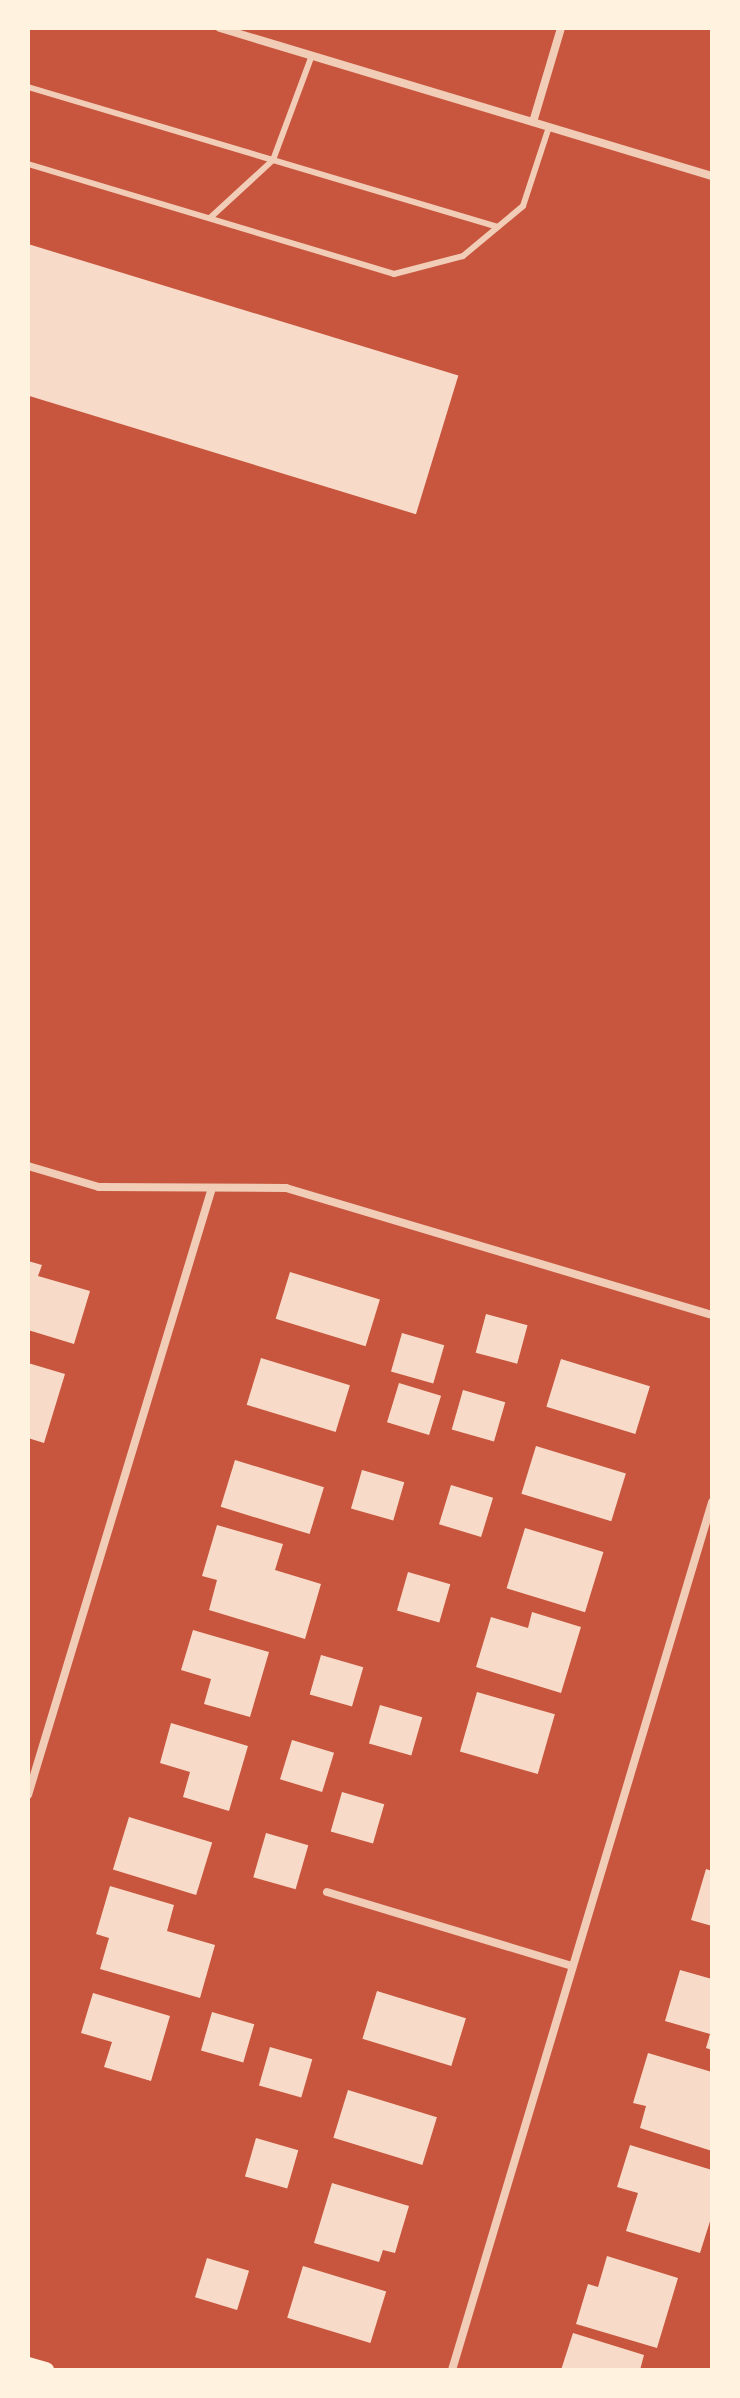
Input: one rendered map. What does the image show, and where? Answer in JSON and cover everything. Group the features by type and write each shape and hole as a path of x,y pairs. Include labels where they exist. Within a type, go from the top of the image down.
{"main road":[{"path":"28,2365 46,2370"}],"street":[{"path":"220,28 712,176"},
{"path":"533,122 561,28"},
{"path":"28,1166 99,1187 286,1188 712,1315"},
{"path":"28,1795 212,1188"},
{"path":"452,2370 712,1502"},
{"path":"327,1892 572,1966"}],"lane":[{"path":"211,217 273,160 312,55"},
{"path":"28,87 498,227"},
{"path":"28,164 394,274 463,256 523,206 549,127"}],"building":[{"path":"28,244 458,376 416,514 28,396"},
{"path":"28,1261 42,1265 38,1276 90,1291 74,1344 28,1330"},
{"path":"290,1272 380,1299 366,1346 276,1319"},
{"path":"486,1314 528,1325 517,1364 476,1353"},
{"path":"402,1333 444,1345 433,1384 391,1371"},
{"path":"261,1358 350,1385 336,1432 247,1405"},
{"path":"561,1359 650,1386 635,1434 546,1407"},
{"path":"28,1363 65,1374 44,1443 28,1438"},
{"path":"399,1383 441,1396 429,1435 387,1422"},
{"path":"463,1390 505,1402 494,1442 452,1429"},
{"path":"536,1446 626,1473 611,1521 521,1494"},
{"path":"235,1460 324,1487 310,1534 221,1507"},
{"path":"362,1470 404,1482 393,1521 351,1508"},
{"path":"451,1485 493,1498 481,1537 439,1524"},
{"path":"217,1525 283,1544 275,1570 321,1584 305,1639 209,1610 217,1580 202,1576"},
{"path":"525,1528 603,1552 585,1612 507,1588"},
{"path":"408,1572 450,1584 439,1623 397,1610"},
{"path":"532,1612 581,1627 561,1693 476,1667 491,1617 528,1628"},
{"path":"193,1630 269,1652 250,1717 204,1704 211,1679 181,1670"},
{"path":"321,1655 363,1667 352,1707 310,1694"},
{"path":"477,1692 555,1714 538,1774 460,1752"},
{"path":"380,1705 422,1717 411,1756 369,1743"},
{"path":"171,1723 248,1746 229,1811 183,1797 190,1772 160,1763"},
{"path":"292,1740 334,1753 322,1792 280,1779"},
{"path":"342,1792 384,1804 373,1844 331,1831"},
{"path":"129,1817 212,1842 196,1895 113,1870"},
{"path":"266,1833 308,1845 296,1889 253,1877"},
{"path":"706,1869 712,1871 712,1926 691,1920"},
{"path":"110,1886 174,1905 167,1931 215,1945 200,1998 100,1969 109,1938 96,1934"},
{"path":"680,1970 712,1979 712,2050 706,2048 710,2034 665,2021"},
{"path":"377,1991 466,2018 451,2066 362,2039"},
{"path":"93,1993 170,2016 151,2081 104,2067 112,2042 81,2033"},
{"path":"212,2012 254,2024 243,2063 201,2050"},
{"path":"270,2047 312,2059 301,2098 259,2085"},
{"path":"648,2053 712,2072 712,2151 640,2128 646,2106 633,2103"},
{"path":"348,2090 437,2117 422,2165 333,2138"},
{"path":"256,2138 298,2150 287,2189 245,2176"},
{"path":"630,2145 712,2170 712,2215 700,2253 626,2231 638,2193 617,2187"},
{"path":"332,2183 409,2206 395,2253 383,2250 379,2262 314,2243"},
{"path":"607,2256 678,2278 657,2348 576,2324 588,2284 598,2287"},
{"path":"207,2258 249,2271 237,2310 195,2297"},
{"path":"303,2266 386,2291 370,2343 287,2318"},
{"path":"573,2333 644,2355 640,2370 561,2370"}]}
